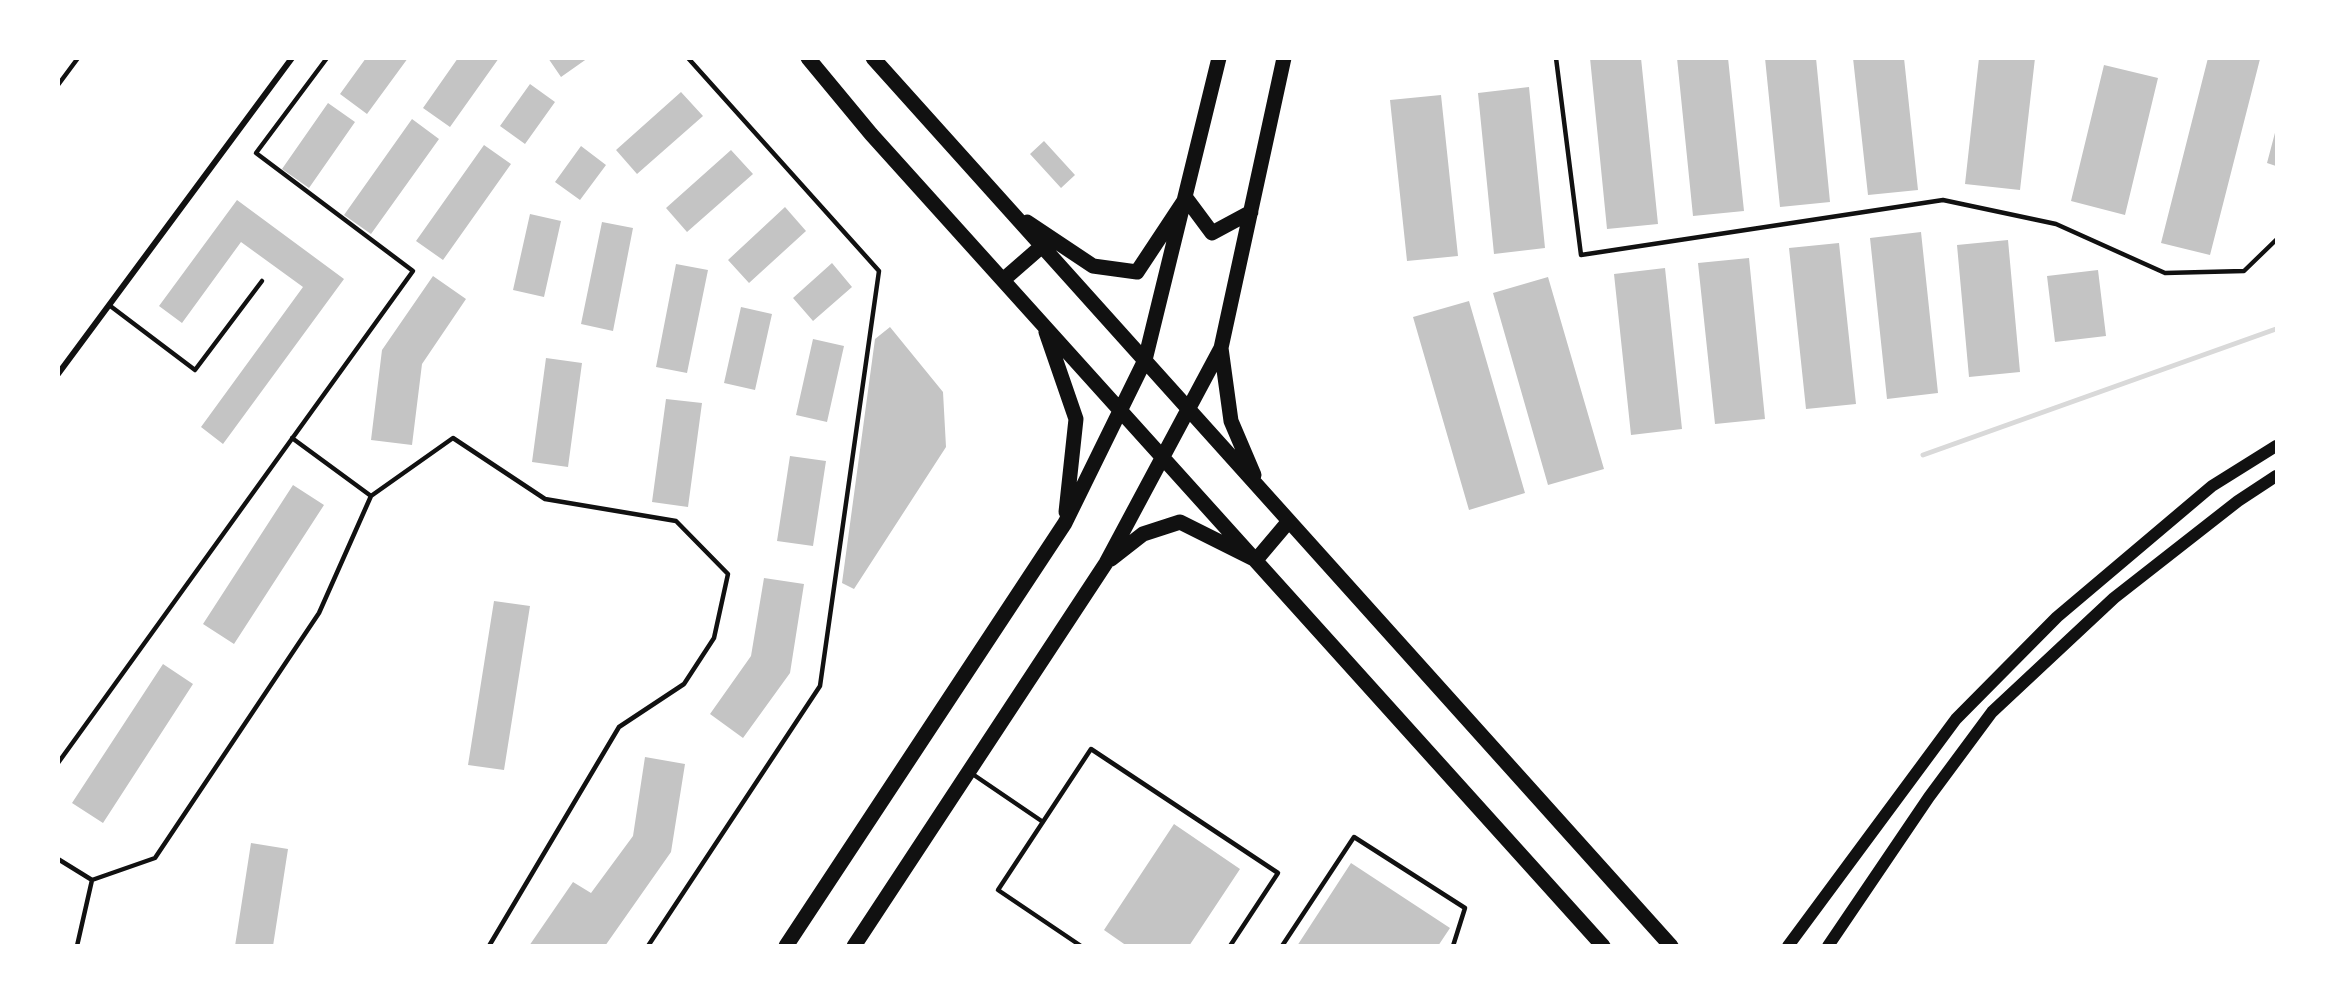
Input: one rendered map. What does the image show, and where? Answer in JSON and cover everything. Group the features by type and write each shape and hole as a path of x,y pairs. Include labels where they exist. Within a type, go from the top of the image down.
{"main road":[{"path":"808,58 871,134 1603,945"},
{"path":"873,58 1671,945"},
{"path":"786,945 1065,523 1145,360 1219,58"},
{"path":"854,945 1106,563 1221,348 1284,58"},
{"path":"1009,210 1093,266 1137,272 1186,198"},
{"path":"1186,198 1212,233 1251,212"},
{"path":"1003,280 1042,246"},
{"path":"1044,326 1076,419 1065,523"},
{"path":"1221,348 1231,421 1259,487"},
{"path":"1788,945 1956,718 2066,609 2212,486 2277,446"},
{"path":"1828,945 1929,797 1992,712 2114,598 2238,501 2277,476"},
{"path":"1256,560 1289,521"},
{"path":"1106,563 1143,534 1180,522 1256,560"}],"street":[{"path":"58,374 292,58"}],"lane":[{"path":"58,85 78,58"},
{"path":"58,763 413,271 256,153 327,58"},
{"path":"648,945 820,686 879,271 688,58"},
{"path":"1556,58 1581,255 1943,200 2056,224 2165,273 2244,271 2277,240"},
{"path":"109,305 195,370 262,281"},
{"path":"292,438 371,496"},
{"path":"92,880 155,858 319,613 371,496 453,438 545,499 676,521 728,574 714,638 684,684 619,727 489,945"},
{"path":"1081,945 998,890 1091,749 1278,873 1230,945"},
{"path":"969,772 1043,822"},
{"path":"1282,945 1354,837 1465,908 1454,945"},
{"path":"58,859 92,880"},
{"path":"77,945 92,880"}],"building":[{"path":"366,58 408,58 367,114 340,94"},
{"path":"458,58 499,58 450,127 423,108"},
{"path":"548,58 588,58 561,77"},
{"path":"1590,58 1641,58 1658,224 1607,229"},
{"path":"1677,58 1728,58 1744,211 1693,216"},
{"path":"1765,58 1816,58 1830,202 1780,207"},
{"path":"1853,58 1904,58 1918,190 1868,195"},
{"path":"1979,58 2035,58 2020,190 1965,184"},
{"path":"2208,58 2260,59 2210,255 2161,243"},
{"path":"2104,65 2158,78 2125,215 2071,201"},
{"path":"530,84 555,102 525,144 500,126"},
{"path":"1529,87 1545,248 1494,254 1478,93"},
{"path":"681,92 703,116 637,174 616,150"},
{"path":"1441,95 1458,256 1407,261 1390,100"},
{"path":"328,103 355,122 309,188 282,169"},
{"path":"412,119 439,139 371,234 344,215"},
{"path":"2276,129 2276,166 2267,163"},
{"path":"1044,141 1075,175 1061,188 1030,154"},
{"path":"484,145 511,164 443,260 416,241"},
{"path":"581,146 606,165 580,200 555,182"},
{"path":"731,150 753,174 687,232 666,208"},
{"path":"237,200 344,279 223,444 201,427 303,287 241,242 182,323 159,306"},
{"path":"785,207 806,231 749,283 728,260"},
{"path":"530,214 561,221 544,297 513,290"},
{"path":"602,222 633,228 613,331 581,324"},
{"path":"1921,232 1938,393 1887,399 1870,238"},
{"path":"2008,240 2020,372 1969,377 1957,245"},
{"path":"1839,243 1856,404 1806,409 1789,248"},
{"path":"1749,258 1765,419 1715,424 1698,263"},
{"path":"832,263 852,287 813,321 793,298"},
{"path":"676,264 708,270 687,373 656,367"},
{"path":"1665,268 1682,429 1631,435 1614,274"},
{"path":"2098,270 2106,336 2055,342 2047,276"},
{"path":"433,276 466,299 422,364 412,445 371,440 382,350"},
{"path":"1548,277 1604,469 1548,485 1493,293"},
{"path":"1469,301 1525,493 1469,510 1413,317"},
{"path":"741,307 772,314 755,390 724,383"},
{"path":"890,327 943,392 946,447 854,589 842,583 875,339"},
{"path":"813,339 844,346 827,422 796,415"},
{"path":"546,358 582,363 568,467 532,462"},
{"path":"666,399 702,403 688,507 652,502"},
{"path":"790,456 826,461 813,546 777,541"},
{"path":"293,485 324,505 234,644 203,624"},
{"path":"764,578 804,584 790,673 743,738 710,714 751,656"},
{"path":"494,601 530,606 504,770 468,765"},
{"path":"163,664 193,684 103,823 72,803"},
{"path":"645,757 685,764 671,852 605,946 529,946 573,882 591,893 633,836"},
{"path":"1174,824 1240,869 1189,946 1127,946 1104,930"},
{"path":"251,843 288,849 273,946 235,946"},
{"path":"1351,863 1450,928 1438,946 1297,946"}],"waterway":[{"path":"1923,455 2276,329"}]}
